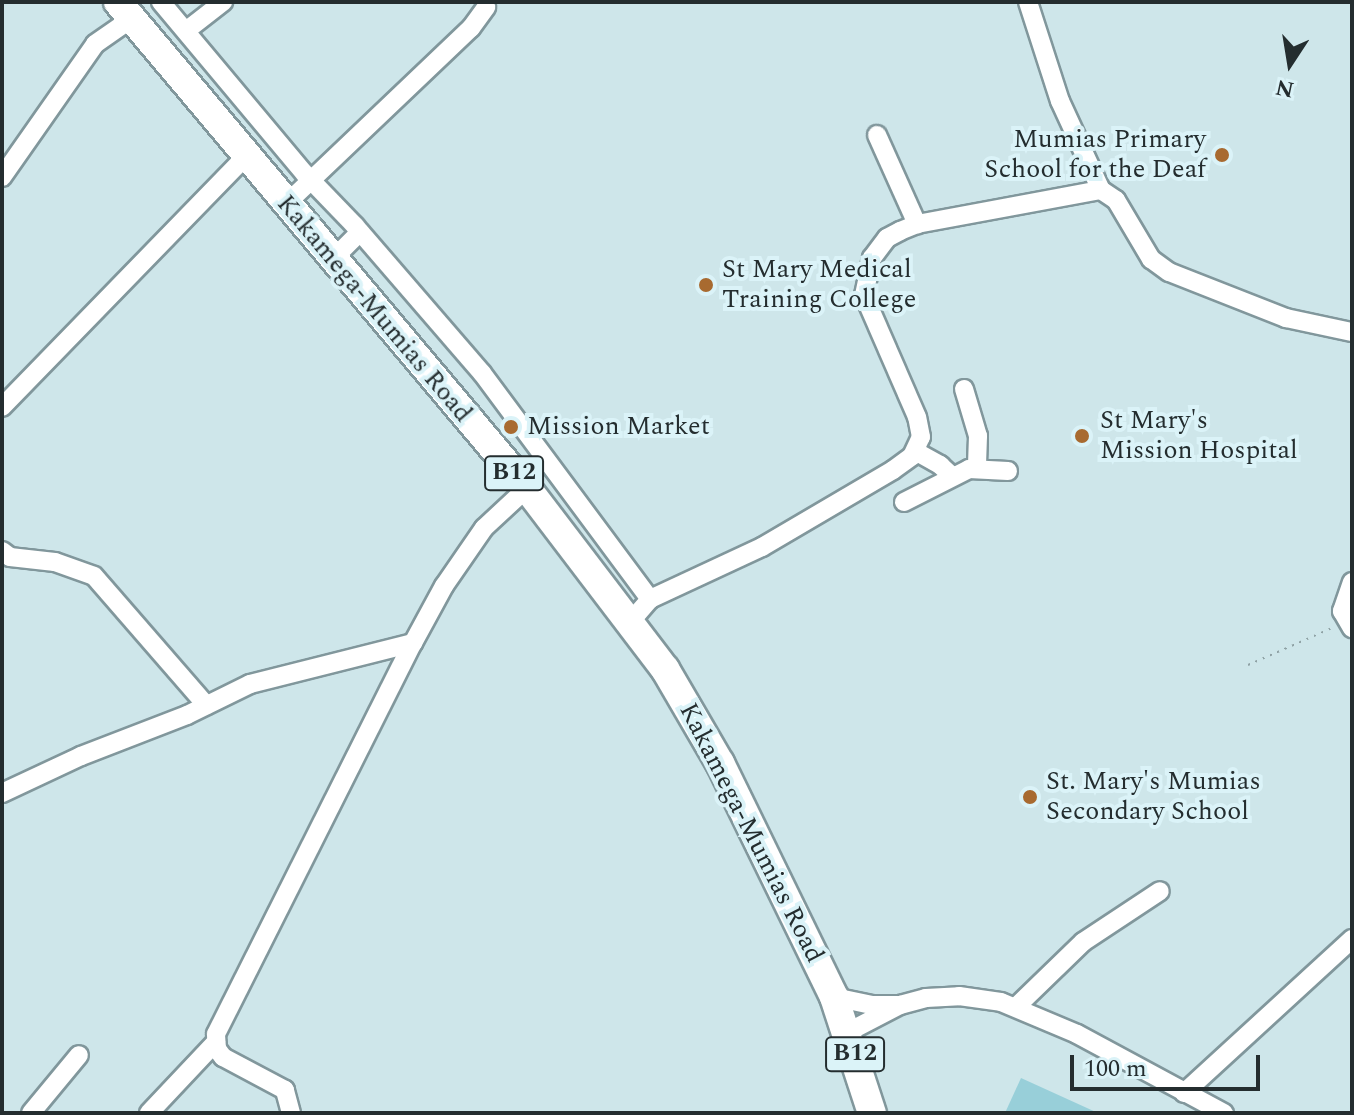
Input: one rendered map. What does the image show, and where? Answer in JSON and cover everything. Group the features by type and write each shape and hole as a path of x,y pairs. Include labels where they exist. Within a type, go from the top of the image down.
{"highway":[{"name":"Kakamega-Mumias Road","path":"125,10 285,205 527,488 631,621 665,669 720,763 834,997"},
{"name":"B12","path":"834,997 848,1032 872,1113"}],"street":[{"path":"161,2 214,61 311,180 482,373 650,599"},
{"path":"187,30 223,2"},
{"path":"1028,2 1060,101 1101,190 1116,200 1151,259 1169,272 1286,318 1352,332"},
{"path":"285,205 471,28 486,7"},
{"path":"2,177 95,44 125,10"},
{"path":"185,86 214,61"},
{"path":"210,115 238,90"},
{"path":"877,135 917,224"},
{"path":"2,407 245,157"},
{"path":"631,621 650,599 762,547 893,470 915,451 921,437 917,417 868,309 864,287 868,268 877,250 894,233 917,224 1101,190"},
{"path":"333,259 360,232"},
{"path":"964,389 978,436 977,469"},
{"path":"915,451 952,476"},
{"path":"904,502 952,476 977,469 1008,471"},
{"path":"291,1113 285,1090 223,1057 216,1034 444,586 484,528 527,488"},
{"path":"553,520 580,504"},
{"path":"2,551 10,557 55,562 94,576 206,705"},
{"path":"1350,624 1342,611 1352,582"},
{"path":"2,793 250,684 413,643"},
{"path":"1017,1006 1083,942 1160,891"},
{"path":"1184,1093 1352,939"},
{"path":"848,1032 900,1005 926,998 959,996 1017,1006 1077,1034 1224,1113"},
{"path":"834,997 871,1005 900,1005"},
{"path":"149,1113 216,1042"},
{"path":"31,1113 79,1055"}],"path":[{"path":"1248,665 1350,624"}],"shaded area":[{"path":"1021,1078 1098,1113 1005,1113"}],"place":[{"name":"Mumias Primary School for the Deaf","path":"1222,155"},
{"name":"St Mary Medical Training College","path":"706,285"},
{"name":"Mission Market","path":"511,427"},
{"name":"St Mary's Mission Hospital","path":"1082,436"},
{"name":"St. Mary's Mumias Secondary School","path":"1030,797"}]}
